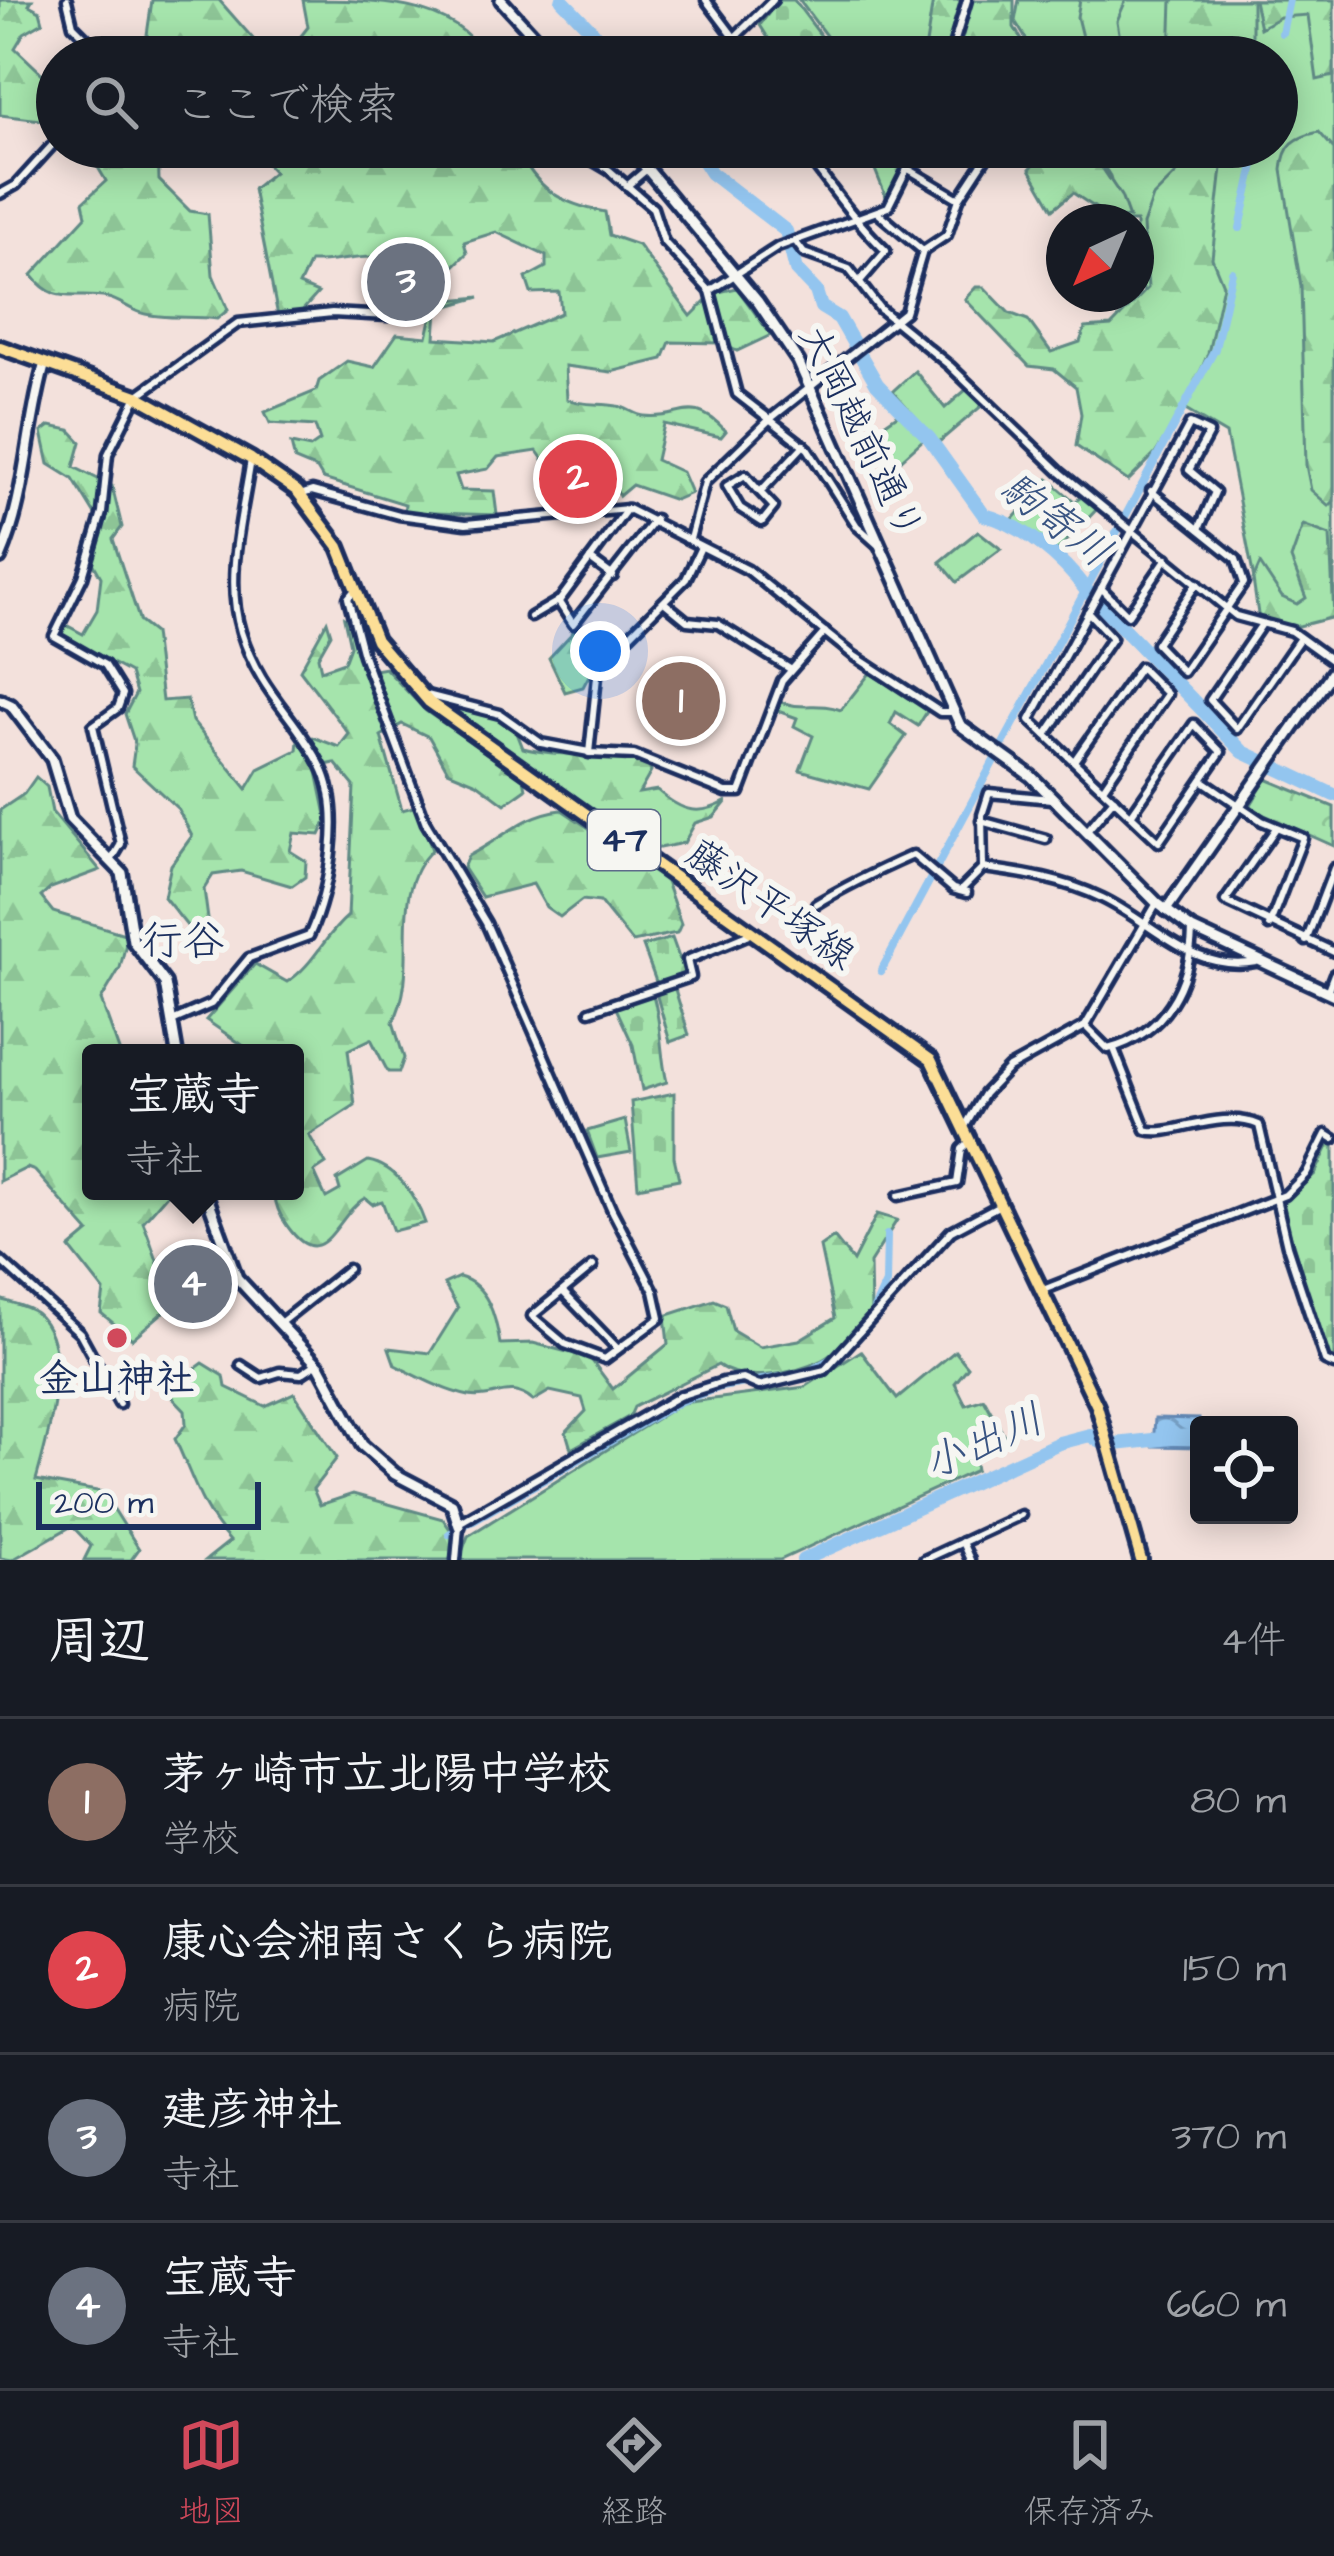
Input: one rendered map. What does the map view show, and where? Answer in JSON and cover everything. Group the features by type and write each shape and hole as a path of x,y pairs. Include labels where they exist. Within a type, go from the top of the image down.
{"main road":[{"name":"藤沢平塚線","path":"0,347 137,397 250,459 300,495 339,547 376,640 419,693 919,1048 941,1073 998,1206 1101,1417 1141,1560"}],"street":[{"path":"67,0 73,25 84,36"},
{"path":"500,0 533,36"},
{"path":"706,0 729,36"},
{"path":"736,36 773,0"},
{"path":"956,36 967,0"},
{"path":"0,194 16,185 36,163"},
{"path":"601,168 652,208 664,242 710,291 736,393 804,445 857,526 884,550"},
{"path":"820,168 853,220 886,250 861,280"},
{"path":"690,538 704,482 769,420 905,313 923,251 947,235 959,199 979,168"},
{"path":"627,186 647,169"},
{"name":"大岡越前通り","path":"647,169 783,337 811,386 954,712"},
{"path":"710,291 792,242 878,213 893,203 910,170 959,199"},
{"path":"878,213 923,251"},
{"path":"792,242 804,253 849,269 880,309 1089,497 1227,608 1301,636 1334,666 1262,772 1145,925 1085,1026 1009,1068 985,1094 964,1128"},
{"path":"112,859 121,844 93,726 118,708 123,694 105,665 54,636 81,585 102,513 108,454 137,397 238,323 332,314 388,316 432,304"},
{"path":"0,558 18,507 28,420 45,363"},
{"path":"1131,815 1194,724 1221,752 1160,842 1114,800 1030,720 1100,591 1126,524 1190,424 1209,433 1189,470 1215,492 1199,529"},
{"path":"760,492 804,445"},
{"path":"172,1021 211,1004 249,958 308,937 332,825 332,799 320,762 265,690 238,620 233,588 250,459"},
{"path":"745,475 760,492 774,506 756,523 727,486 745,475"},
{"path":"300,495 312,491 399,515 466,524 628,508 655,519 748,570 825,632 940,712 954,712 960,725 1055,800 1162,906 1192,929 1330,993 1334,974"},
{"path":"1151,491 1236,559 1244,584 1183,672 1156,644 1197,583"},
{"path":"531,617 557,602 628,508"},
{"path":"557,602 573,624 655,519"},
{"path":"589,752 598,668 686,579 702,545"},
{"path":"1100,591 1128,615 1167,558"},
{"path":"590,559 613,576"},
{"path":"355,591 348,598 363,655 426,823 486,923 653,1292 660,1318 605,1359 565,1344 532,1316 593,1266"},
{"path":"664,602 687,621 718,623 790,669"},
{"path":"1046,734 1112,638 1089,609"},
{"path":"1262,624 1210,700 1238,729 1301,636"},
{"path":"419,693 500,714 541,743 634,755 726,792 740,792 775,694 790,669 825,632"},
{"path":"1074,761 1140,667 1167,694 1103,788"},
{"path":"0,700 20,716 52,759 70,819 112,859 128,885 133,941 160,972 176,1044"},
{"path":"1202,780 1276,828 1303,838 1269,926"},
{"path":"816,904 872,870 885,871 914,855 963,892 982,868 981,821 989,793 1055,800"},
{"path":"1087,831 1114,800"},
{"path":"981,821 1046,839"},
{"path":"1276,828 1225,901 1269,926 1334,952"},
{"path":"982,868 1038,875 1087,892 1191,953 1220,961 1256,962"},
{"path":"1306,940 1334,868"},
{"path":"1085,1026 1097,1044 1114,1049 1145,1031 1177,1000 1191,953 1192,929"},
{"path":"590,1011 691,977 687,960 754,932"},
{"path":"1114,1049 1146,1130 1158,1133 1207,1119 1256,1121 1325,1361 1334,1366"},
{"path":"1039,1291 1275,1200 1301,1181 1326,1134 1334,1139"},
{"path":"898,1196 957,1183 962,1149 970,1141"},
{"path":"208,1200 237,1278 316,1364 362,1444 395,1474 445,1498 459,1527 456,1560"},
{"path":"459,1527 680,1396 723,1382 813,1376 834,1364 951,1231 998,1206"},
{"path":"0,1259 80,1333 119,1404"},
{"path":"278,1324 348,1269"},
{"path":"563,1292 618,1349"},
{"path":"241,1365 261,1378 280,1372 301,1374 316,1364"},
{"path":"923,1560 1021,1514"},
{"path":"962,1542 970,1560"}],"green space":[{"path":"0,0 32,0 29,5 40,11 43,22 24,33 15,48 36,68 36,119 0,115"},
{"path":"152,0 219,0 251,36 147,36"},
{"path":"303,0 357,1 432,14 468,36 301,36 308,27"},
{"path":"778,0 794,0 821,36 767,36 760,25"},
{"path":"799,0 949,0 938,36 826,36"},
{"path":"933,0 1014,0 1014,27 1019,36 927,36"},
{"path":"1019,0 1318,0 1334,21 1334,607 1262,621 1226,434 1177,405 1150,312 1154,312 1154,204 1118,204 1105,168 1298,168 1298,36 1024,36 1015,21"},
{"path":"1080,0 1126,0 1117,21 1120,36 1082,36 1077,17"},
{"path":"1172,0 1252,0 1252,36 1171,36"},
{"path":"1254,0 1334,0 1334,76 1317,80 1308,15 1280,17 1260,28"},
{"path":"1319,132 1334,149 1334,501 1329,506 1311,490 1306,465 1301,286 1282,170 1298,168 1298,139"},
{"path":"98,168 159,168 159,180 190,211 208,214 213,275 228,310 217,319 151,315 108,298 58,294 41,285 32,275 86,216 83,202 106,181"},
{"path":"270,168 528,168 563,199 605,212 609,235 638,245 691,316 714,293 737,288 771,335 737,351 719,343 670,342 663,359 611,372 565,366 567,399 620,407 644,416 694,411 726,431 721,437 664,424 656,460 682,472 691,493 675,500 632,485 619,496 601,453 552,472 537,451 498,457 488,469 456,475 461,490 494,491 497,515 404,512 405,504 323,479 317,469 295,460 291,444 310,448 320,441 315,426 270,423 265,412 316,391 319,381 347,361 374,367 397,334 427,337 432,315 426,309 391,321 376,257 368,257 310,262 299,285 318,293 301,312 278,316 253,189 274,172","holes":["496,232 546,256 546,267 526,278 531,293 559,292 561,313 494,342 435,338 437,309 480,297 440,301 431,288 467,253 464,242"]},
{"path":"874,168 905,168 888,202"},
{"path":"1031,168 1102,168 1124,204 1090,204 1073,193 1059,204 1050,204"},
{"path":"1182,168 1222,168 1212,258 1223,285 1208,353 1188,402 1155,454 1128,481 1076,446 1081,414 1076,387 1054,369 1029,366 965,299 976,287 984,287 1009,313 1028,320 1051,352 1080,342 1085,328 1111,326 1125,312 1154,312 1150,204"},
{"path":"915,371 945,408 968,388 984,404 938,443 893,391"},
{"path":"900,413 924,439 896,464 874,431"},
{"path":"50,426 70,430 81,442 74,467 112,486 122,527 113,539 140,622 154,633 162,701 187,699 192,721 247,789 259,769 297,750 298,741 313,737 339,747 349,734 300,670 327,621 331,634 318,657 321,670 344,662 350,646 344,618 359,627 370,645 358,653 363,672 385,668 426,711 524,779 526,789 505,804 477,783 448,771 429,737 402,724 381,736 402,810 417,806 432,850 418,868 407,910 405,978 393,1022 404,1058 399,1072 388,1072 371,1039 348,1050 355,1105 309,1135 326,1164 314,1172 326,1198 340,1190 337,1180 368,1161 388,1169 404,1184 425,1223 393,1231 382,1201 372,1204 365,1198 329,1237 311,1246 300,1241 280,1214 275,1200 304,1200 304,1044 241,1044 206,1020 255,964 287,982 348,916 354,786 335,763 316,767 327,820 320,835 294,833 290,851 306,861 305,877 292,886 241,871 213,875 204,889 210,934 196,937 164,897 171,865 192,836 178,809 132,766 135,744 125,714 136,693 130,673 60,635 64,624 83,634 97,610 101,577 92,561 102,526 73,479 49,464 42,432"},
{"path":"1048,479 1075,502 1082,496 1097,509 1054,554 1011,521"},
{"path":"1303,525 1330,535 1334,617 1299,626 1259,621 1253,580 1260,564 1282,597 1297,604 1306,598 1291,559"},
{"path":"978,531 1001,549 957,582 940,562"},
{"path":"576,629 595,641 601,653 583,687 565,692 549,658"},
{"path":"870,673 928,710 918,726 896,712 890,724 906,736 869,789 800,770 813,736 794,726 797,718 775,710 778,701 841,710"},
{"path":"444,700 494,715 517,733 523,748 647,762 651,772 639,793 657,790 692,810 727,801 714,817 695,823 684,843 650,850 446,707"},
{"path":"36,777 47,787 52,812 100,870 51,888 41,897 53,912 128,935 120,968 101,1000 117,1044 82,1044 82,1200 162,1200 143,1222 175,1302 132,1339 101,1313 104,1291 70,1248 89,1232 35,1171 27,1168 0,1181 0,810 24,794"},
{"path":"1266,779 1334,807 1334,846 1249,808"},
{"path":"562,810 665,879 681,924 677,933 632,942 600,902 582,900 560,917 546,907 533,884 482,897 463,868 468,856 524,822"},
{"path":"672,938 686,977 658,987 643,946"},
{"path":"674,986 689,1035 670,1042 656,993"},
{"path":"653,995 667,1082 642,1090 633,1045 615,1006"},
{"path":"674,1093 674,1157 679,1179 638,1187 631,1102"},
{"path":"625,1120 631,1152 597,1158 587,1131"},
{"path":"1329,1144 1334,1147 1334,1359 1326,1355 1281,1203 1315,1174"},
{"path":"877,1214 897,1220 870,1263 871,1311 829,1356 769,1375 741,1374 718,1365 634,1407 630,1416 571,1449 566,1432 586,1411 582,1398 550,1391 533,1401 516,1392 478,1397 459,1394 395,1365 389,1348 430,1353 458,1308 444,1284 459,1277 484,1294 500,1344 533,1343 590,1358 613,1389 668,1344 665,1316 714,1300 726,1305 733,1331 760,1347 799,1340 835,1318 820,1247 834,1237 853,1261"},
{"path":"0,1299 36,1313 54,1347 55,1394 36,1480 103,1492 139,1549 131,1560 84,1560 91,1546 72,1526 12,1560 0,1558"},
{"path":"861,1351 897,1399 955,1351 968,1367 955,1383 966,1405 984,1399 1006,1439 974,1458 976,1470 780,1560 459,1560 468,1536 682,1403 805,1387"},
{"path":"203,1363 224,1376 226,1387 265,1406 294,1393 337,1458 313,1489 320,1505 353,1494 443,1519 458,1541 452,1560 206,1560 230,1541 204,1505 175,1439 186,1424 185,1410 166,1390 194,1379 192,1371"}],"water":[{"path":"1155,1418 1190,1419 1190,1447 1153,1446"}],"waterway":[{"name":"駒寄川","path":"562,0 595,36"},
{"path":"1282,33 1289,0"},
{"name":"駒寄川","path":"708,168 786,231 796,270 816,291 821,307 839,318 877,384 929,438 984,515 1013,526 1054,555 1243,752 1334,795"},
{"path":"1240,228 1253,168"},
{"path":"881,971 1215,349 1232,272"},
{"path":"870,1318 886,1283 887,1235"},
{"path":"808,1372 836,1356"},
{"path":"449,1534 681,1401 721,1387 793,1375"},
{"name":"小出川","path":"803,1560 1059,1443 1090,1435 1106,1445 1190,1436"}],"place":[{"name":"建彦神社","path":"406,282"},
{"name":"康心会湘南さくら病院","path":"578,479"},
{"name":"茅ヶ崎市立北陽中学校","path":"681,701"},
{"name":"宝蔵寺","path":"193,1284"},
{"name":"金山神社","path":"117,1338"}],"district":[{"name":"行谷","path":"183,942"}]}
